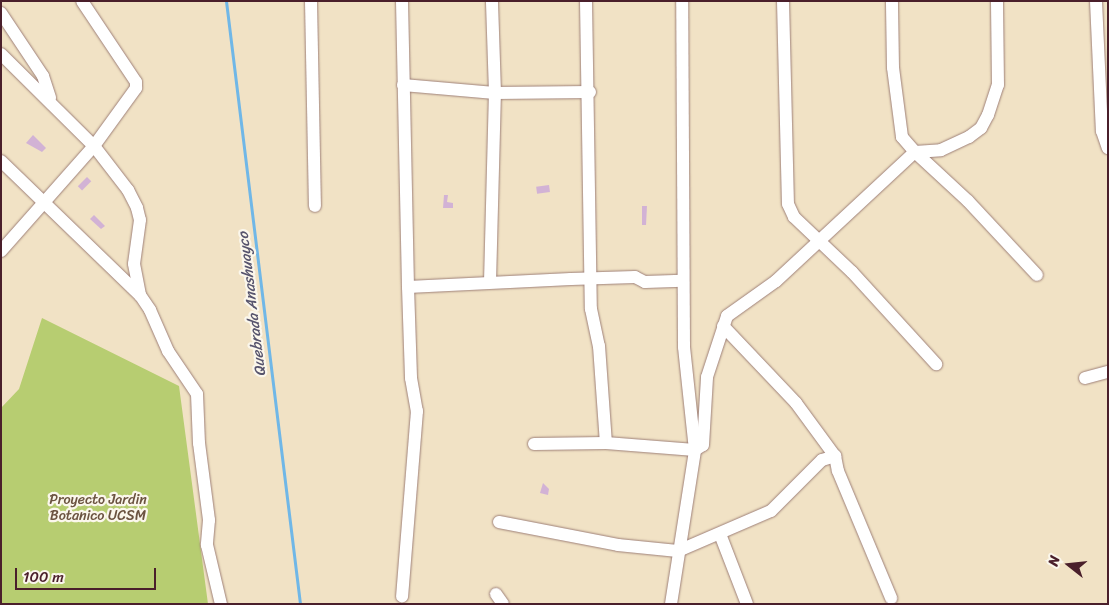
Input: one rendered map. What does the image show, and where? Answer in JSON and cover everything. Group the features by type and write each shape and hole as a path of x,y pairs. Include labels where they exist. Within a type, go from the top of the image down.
{"street":[{"path":"1,251 46,204 94,146 136,88 136,82 82,1"},
{"path":"311,1 316,206"},
{"path":"402,1 408,287 412,378 417,412 402,596"},
{"path":"490,282 495,92 492,1"},
{"path":"586,1 590,92 591,308 599,346 606,443"},
{"path":"671,604 695,450 684,347 682,282 682,1"},
{"path":"783,1 785,190 794,217 821,240 936,364"},
{"path":"892,1 893,68 902,137 915,152 968,201 1037,275"},
{"path":"534,444 606,443 695,450 703,446 707,377 727,316 776,281 915,152 941,150 969,138 981,128 988,115 998,84 997,1"},
{"path":"1096,1 1102,131 1108,148"},
{"path":"1,13 43,76 51,101"},
{"path":"1,54 51,101 94,146 128,190 137,208 140,220 134,264 140,295"},
{"path":"403,85 495,92 590,92"},
{"path":"1,161 140,295 150,310 168,351 197,394 199,444 209,520 207,544 220,604"},
{"path":"408,287 490,282 635,278 646,282 682,282"},
{"path":"723,326 796,403 835,456 890,598"},
{"path":"1085,378 1108,372"},
{"path":"499,522 618,545 678,551 770,511 822,460 835,456"},
{"path":"720,534 748,604"}],"green space":[{"name":"Proyecto Jardin Botanico UCSM","path":"42,318 179,386 208,604 1,604 1,408 19,389"}],"building":[{"path":"33,135 46,148 42,152 26,143"},
{"path":"87,177 91,181 82,190 78,186"},
{"path":"549,185 550,192 537,194 536,187"},
{"path":"444,195 448,195 447,202 453,203 453,208 443,208"},
{"path":"642,206 647,206 646,225 642,225"},
{"path":"94,215 105,226 101,229 90,219"},
{"path":"543,483 549,489 548,495 540,493"}],"waterway":[{"name":"Quebrada Anashuayco","path":"226,1 300,604"}]}
